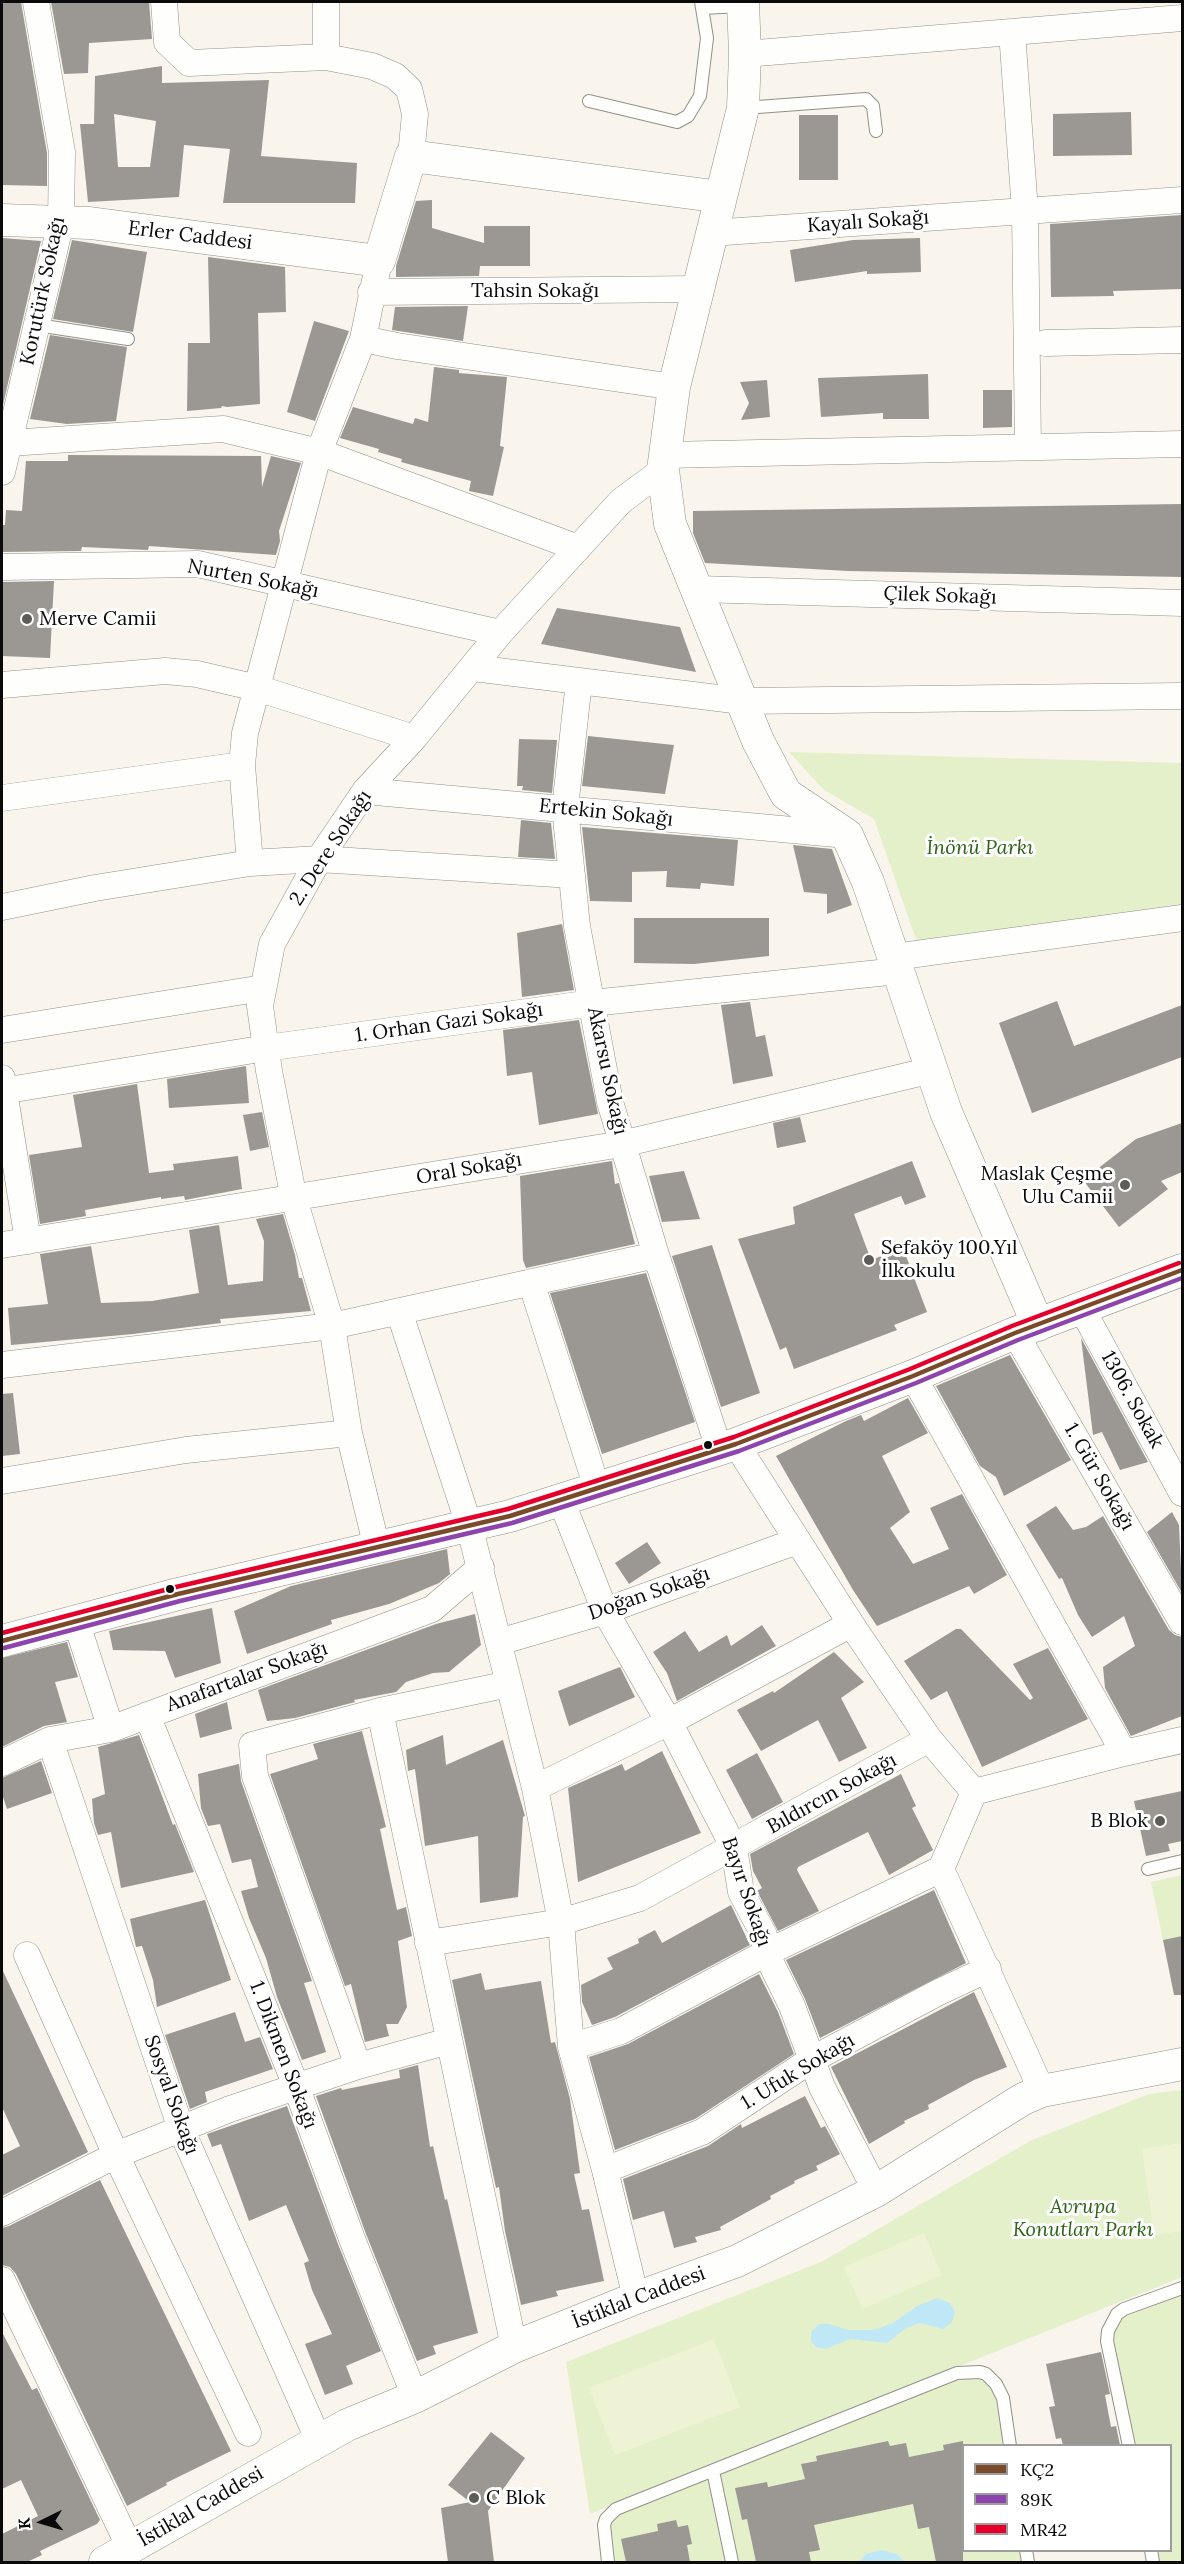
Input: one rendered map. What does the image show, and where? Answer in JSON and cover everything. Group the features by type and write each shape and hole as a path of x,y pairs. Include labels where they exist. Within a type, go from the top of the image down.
{"street":[{"name":"Korutürk Sokağı","path":"2,472 61,222 62,152 36,2"},
{"path":"164,2 167,42 189,63 327,57 372,66 395,76 410,89 415,114 411,156 379,261 363,339 320,452 245,733 242,765 250,862"},
{"path":"326,2 327,57"},
{"path":"743,4 745,54 743,108 674,387 664,462 670,524 758,741 786,794 847,835 868,882 946,1112 1027,1329"},
{"path":"745,54 1182,18"},
{"path":"1012,32 1025,211 1028,447"},
{"path":"411,156 721,197"},
{"name":"Kayalı Sokağı","path":"711,233 1182,200"},
{"name":"Erler Caddesi","path":"2,220 90,223 379,261"},
{"name":"Tahsin Sokağı","path":"371,292 699,289"},
{"path":"363,339 674,387"},
{"path":"1046,343 1182,340"},
{"path":"9,443 223,429 320,452 578,548"},
{"path":"664,462 1028,447 1182,444"},
{"name":"2. Dere Sokağı","path":"377,1548 348,1432 332,1326 294,1199 266,1048 260,1006 272,944 319,859 365,791 414,738 500,633 621,501 664,462"},
{"name":"Nurten Sokağı","path":"2,567 198,564 500,633"},
{"name":"Çilek Sokağı","path":"697,589 1182,603"},
{"path":"472,668 742,701 1182,696"},
{"path":"2,685 165,671 197,674 257,688 414,738"},
{"name":"Akarsu Sokağı","path":"579,681 565,808 578,926 610,1102 656,1255 728,1446 797,1541 929,1739 974,1792"},
{"path":"2,798 242,765"},
{"name":"Ertekin Sokağı","path":"365,791 847,835"},
{"path":"2,907 95,888 250,862 319,859 572,875"},
{"name":"1. Orhan Gazi Sokağı","path":"2,1087 592,1003 896,964 1182,918"},
{"path":"2,1030 264,988"},
{"name":"Oral Sokağı","path":"2,1245 622,1144 932,1070"},
{"path":"2,1087 28,1241"},
{"path":"2,1365 332,1326 656,1255"},
{"path":"2,1641 178,1594 377,1548 561,1500 728,1446 1182,1270"},
{"path":"531,1282 597,1488"},
{"name":"1306. Sokak","path":"1081,1308 1182,1494"},
{"path":"399,1311 470,1525 535,1788 561,1922 571,2047 605,2170 636,2298"},
{"name":"1. Gür Sokağı","path":"1027,1329 1182,1622"},
{"path":"913,1376 1124,1753"},
{"path":"2,1481 186,1450 348,1432"},
{"name":"Bayır Sokağı","path":"561,1500 605,1611 669,1722 734,1848 741,1892 764,1935 766,1953 792,2006 822,2087 876,2190"},
{"name":"Doğan Sokağı","path":"499,1642 605,1611 797,1541"},
{"name":"Anafartalar Sokağı","path":"2,1763 50,1740 111,1729 432,1609 481,1567"},
{"path":"76,1621 111,1729"},
{"path":"535,1788 669,1722 851,1624"},
{"path":"358,2066 255,1776 252,1745 380,1711 509,1684"},
{"path":"380,1711 514,2347"},
{"name":"1. Dikmen Sokağı","path":"147,1715 296,2086 352,2239 415,2397"},
{"name":"Bıldırcın Sokağı","path":"428,1943 561,1922 640,1898 929,1739"},
{"name":"Sosyal Sokağı","path":"50,1740 181,2129 319,2440"},
{"path":"571,2047 621,2031 766,1953 941,1869 974,1792 1182,1740"},
{"path":"941,1869 1042,2091"},
{"path":"27,1955 116,2155 248,2433"},
{"name":"1. Ufuk Sokağı","path":"605,2170 702,2132 811,2060 937,1993 988,1969"},
{"path":"2,2213 116,2155 181,2129 296,2086 448,2041"},
{"name":"İstiklal Caddesi","path":"117,2555 347,2425 415,2397 514,2347 636,2298 737,2261 876,2190 1023,2099 1042,2091 1182,2064"},
{"path":"2,2280 117,2555"}],"lane":[{"path":"589,101 677,122 688,116 700,96 707,38 701,5 743,4"},
{"path":"743,108 866,99 873,106 876,131"},
{"path":"37,325 128,339"},
{"path":"1148,1869 1182,1861"},
{"path":"1129,2444 1107,2342 1111,2322 1116,2314 1124,2309 1176,2288 1182,2288"},
{"path":"608,2562 604,2531 606,2518 611,2513 713,2470 965,2371 986,2374 996,2385 1002,2398 1010,2444"},
{"path":"713,2470 732,2562"}],"green space":[{"name":"İnönü Parkı","path":"789,752 1182,763 1182,912 919,948 874,819 824,790"},
{"path":"1182,1875 1182,1936 1163,1940 1151,1882"},
{"name":"Avrupa Konutları Parkı","path":"1182,2090 1182,2277 590,2514 566,2362 821,2262 1030,2141 1149,2094"},
{"path":"1182,2143 1182,2231 1154,2235 1142,2149"},
{"path":"924,2233 942,2275 862,2309 844,2267"},
{"path":"1182,2294 1182,2562 1160,2562 1157,2552 1172,2552 1172,2444 1135,2444 1113,2341 1114,2332 1121,2318"},
{"path":"714,2339 740,2407 615,2455 589,2388"},
{"path":"978,2377 984,2379 995,2393 1004,2444 962,2444 962,2552 1020,2552 1022,2562 737,2562 719,2475 959,2379"},
{"path":"709,2478 727,2562 614,2562 609,2531 612,2521 619,2515"}],"water":[{"path":"937,2298 950,2303 955,2312 952,2322 943,2329 920,2323 906,2328 887,2343 850,2339 826,2349 816,2347 811,2341 811,2332 820,2324 829,2324 848,2330 874,2330 893,2323 917,2306"},
{"path":"881,2550 897,2554 905,2562 859,2562 866,2554"}],"building":[{"path":"2,2 21,2 47,153 47,186 2,185"},
{"path":"51,2 149,2 152,39 89,43 88,73 64,74"},
{"path":"162,66 162,83 269,80 261,156 357,163 355,203 223,203 230,149 184,145 179,197 88,202 80,124 94,124 95,76","holes":["114,114 156,121 150,167 118,167"]},
{"path":"1131,112 1132,155 1053,156 1053,114"},
{"path":"799,115 838,115 838,180 799,180"},
{"path":"432,200 432,228 484,243 484,226 530,226 530,266 480,266 479,276 396,277 396,266 416,201"},
{"path":"1182,215 1182,289 1113,291 1114,296 1051,297 1050,224"},
{"path":"2,238 41,241 2,409"},
{"path":"920,238 921,272 867,274 867,271 795,282 790,250 853,240"},
{"path":"72,240 147,252 133,332 53,319"},
{"path":"208,257 285,267 286,312 258,313 260,404 187,411 188,343 210,343"},
{"path":"468,306 463,341 392,330 395,307"},
{"path":"314,321 349,331 315,421 287,412"},
{"path":"50,335 127,347 116,421 67,424 30,419"},
{"path":"434,367 459,370 459,373 507,377 500,446 504,447 493,496 469,491 471,481 401,462 402,459 378,452 379,449 340,438 353,407 413,424 415,418 428,422"},
{"path":"928,374 929,419 883,419 883,413 821,417 818,378"},
{"path":"767,380 770,417 741,420 749,403 740,382"},
{"path":"983,390 1012,390 1012,427 983,428"},
{"path":"68,455 261,456 262,487 271,456 301,463 279,531 280,541 276,555 149,546 148,550 82,547 81,551 2,552 2,525 5,525 6,510 22,511 26,461 68,461"},
{"path":"1182,504 1182,577 848,571 705,563 693,533 693,511"},
{"name":"Merve Camii","path":"54,581 50,658 2,656 2,582"},
{"path":"557,608 680,627 696,672 541,644"},
{"path":"588,736 674,745 665,794 582,786"},
{"path":"519,739 557,740 552,793 522,790 523,786 517,786"},
{"path":"521,820 551,823 555,859 518,857"},
{"path":"582,827 738,840 734,886 701,883 700,889 666,887 667,871 632,872 632,902 590,901"},
{"path":"793,845 832,849 852,905 827,914 827,894 804,892"},
{"path":"634,918 769,918 769,956 694,964 634,963"},
{"path":"562,924 574,990 522,997 517,933"},
{"path":"1057,1001 1074,1046 1182,1005 1182,1057 1032,1113 999,1023"},
{"path":"750,1002 756,1037 765,1035 773,1076 733,1084 721,1005"},
{"path":"579,1020 598,1114 539,1125 532,1072 507,1076 503,1030"},
{"path":"246,1066 249,1103 169,1108 167,1079"},
{"path":"137,1084 149,1173 174,1170 173,1164 238,1156 242,1189 185,1200 184,1196 161,1199 161,1197 85,1210 86,1216 40,1224 29,1155 82,1147 73,1095"},
{"path":"262,1112 269,1147 250,1151 243,1115"},
{"path":"800,1117 806,1142 777,1148 773,1123"},
{"name":"Maslak Çeşme Ulu Camii","path":"1182,1123 1182,1172 1161,1181 1168,1189 1119,1227 1083,1180 1136,1139"},
{"path":"612,1161 615,1184 619,1183 635,1244 526,1268 523,1260 520,1176"},
{"path":"912,1161 926,1197 905,1205 901,1196 854,1214 871,1260 903,1248 927,1312 894,1325 897,1330 794,1369 786,1347 780,1350 738,1239 795,1224 793,1207"},
{"path":"684,1171 700,1219 662,1222 649,1176"},
{"path":"283,1214 299,1278 302,1278 311,1311 220,1319 221,1323 133,1334 11,1345 8,1308 48,1304 40,1254 91,1246 101,1303 152,1301 199,1293 189,1230 219,1225 228,1285 263,1281 264,1241 256,1219"},
{"path":"712,1245 760,1393 721,1407 672,1256"},
{"path":"646,1273 695,1422 602,1454 550,1293"},
{"path":"1081,1338 1148,1462 1120,1470 1102,1432 1093,1435"},
{"path":"1010,1355 1071,1460 1004,1496 996,1477 980,1466 936,1386"},
{"path":"13,1393 20,1454 2,1456 2,1394"},
{"path":"908,1398 928,1433 882,1456 910,1512 890,1528 913,1564 949,1549 930,1508 962,1494 1007,1575 974,1594 969,1586 877,1626 853,1590 776,1456 846,1421 861,1415 864,1421"},
{"path":"1056,1506 1073,1530 1086,1527 1103,1516 1169,1630 1182,1637 1182,1716 1131,1736 1105,1688 1103,1667 1135,1646 1124,1616 1092,1637 1078,1615 1062,1578 1059,1579 1026,1525"},
{"path":"1172,1512 1179,1525 1182,1593 1147,1532"},
{"path":"647,1542 661,1563 629,1584 615,1563"},
{"path":"447,1549 450,1574 439,1583 389,1604 331,1620 332,1624 247,1654 234,1611 291,1586"},
{"path":"212,1608 221,1663 175,1678 165,1651 113,1650 109,1631"},
{"path":"475,1614 481,1645 449,1672 433,1673 406,1682 396,1692 354,1700 355,1702 295,1718 267,1721 258,1690 436,1624"},
{"path":"762,1625 776,1646 677,1701 667,1673 653,1652 685,1631 699,1652 727,1635 731,1646"},
{"path":"956,1629 961,1629 1030,1700 1033,1698 1013,1664 1048,1648 1088,1719 982,1767 947,1691 931,1700 904,1661"},
{"path":"67,1642 78,1677 55,1682 67,1722 44,1726 2,1747 2,1658"},
{"path":"834,1652 864,1682 841,1698 867,1748 839,1762 818,1720 761,1751 737,1710 773,1691 774,1693"},
{"path":"620,1667 635,1697 569,1726 558,1691"},
{"path":"227,1702 232,1729 200,1738 195,1714"},
{"path":"362,1731 386,1827 380,1829 397,1910 406,1907 412,1936 398,1941 407,2007 398,2024 386,2024 389,2036 365,2042 351,1984 345,1986 270,1774 318,1759 313,1744"},
{"path":"139,1735 173,1825 175,1824 194,1872 121,1888 111,1832 98,1835 94,1823 92,1799 105,1794 98,1747"},
{"path":"443,1735 446,1765 503,1740 525,1816 523,1817 518,1897 480,1903 478,1836 425,1846 415,1769 408,1771 406,1750"},
{"path":"662,1751 701,1833 578,1882 568,1788 622,1764 625,1771"},
{"path":"757,1753 783,1802 752,1819 726,1770"},
{"path":"41,1761 52,1793 7,1809 2,1794 2,1778"},
{"path":"239,1764 241,1781 312,1981 304,1983 326,2052 302,2060 277,1997 266,1958 249,1918 241,1891 258,1887 251,1859 232,1863 220,1824 208,1826 201,1808 198,1774"},
{"path":"901,1774 916,1806 912,1808 933,1850 889,1875 868,1832 798,1867 797,1870 819,1911 778,1931 757,1891 762,1888 753,1871 750,1854"},
{"name":"B Blok","path":"1182,1791 1182,1841 1168,1844 1170,1851 1146,1856 1134,1801"},
{"path":"934,1890 966,1963 820,2038 805,1999 786,1960"},
{"path":"205,1900 231,1980 157,2007 153,1980 142,1946 136,1947 130,1919"},
{"path":"731,1905 750,1945 615,2017 592,2025 582,2002 581,1985 613,1969 607,1958 639,1943 638,1939 655,1930 662,1943"},
{"path":"1182,1936 1182,1995 1174,1995 1163,1940"},
{"path":"2,1969 88,2152 2,2196 2,2155 20,2146 2,2107"},
{"path":"481,1973 485,1990 541,1981 551,2043 555,2042 570,2099 580,2173 574,2174 582,2210 589,2209 604,2281 556,2291 558,2296 521,2305 505,2231 499,2187 496,2188 452,1980"},
{"path":"759,1974 778,2012 794,2054 695,2119 615,2150 589,2057 628,2044"},
{"path":"974,1992 1007,2067 974,2080 928,2105 929,2109 904,2121 905,2123 869,2144 831,2067"},
{"path":"235,2012 245,2042 260,2037 273,2069 205,2092 207,2102 190,2109 165,2035"},
{"path":"418,2065 430,2147 433,2146 445,2200 447,2199 478,2333 433,2346 436,2354 417,2361 366,2234 316,2096 341,2088 342,2090 400,2078 399,2070"},
{"path":"805,2096 821,2128 825,2126 840,2154 816,2166 818,2170 794,2181 795,2183 770,2196 771,2199 720,2227 721,2230 695,2237 697,2242 674,2248 664,2211 633,2220 623,2179 708,2146 741,2124 742,2128"},
{"path":"287,2106 338,2244 381,2351 346,2366 353,2384 325,2395 305,2344 332,2334 312,2290 304,2263 309,2261 286,2205 249,2221 221,2144 212,2147 207,2134"},
{"path":"100,2180 231,2451 166,2483 167,2485 127,2506 16,2274 10,2267 2,2265 2,2228"},
{"path":"2,2332 32,2390 37,2388 100,2520 97,2524 40,2551 42,2555 27,2562 2,2562 2,2534 38,2516 21,2480 2,2489"},
{"path":"1101,2352 1110,2394 1105,2395 1111,2427 1116,2426 1120,2444 1063,2444 1061,2438 1056,2439 1049,2407 1055,2406 1046,2364"},
{"name":"C Blok","path":"491,2432 525,2458 488,2511 494,2562 448,2562 441,2508 470,2502 448,2485"},
{"path":"888,2441 890,2446 906,2443 909,2457 944,2450 943,2445 963,2441 963,2562 936,2562 929,2527 918,2529 913,2504 814,2525 820,2550 809,2552 811,2562 756,2562 747,2519 742,2520 735,2488 767,2482 768,2487 805,2479 801,2464 817,2461 816,2456"},
{"path":"676,2520 678,2527 688,2525 692,2544 687,2545 690,2562 626,2562 621,2539 658,2531 657,2524"}],"transit line":[{"name":"MR42","path":"2,1633 176,1587 508,1509 734,1437 910,1369 1012,1326 1179,1263"},
{"name":"KÇ2","path":"2,1641 178,1594 510,1516 736,1444 913,1376 1015,1333 1182,1270"},
{"name":"89K","path":"4,1648 180,1601 512,1523 739,1451 916,1383 1018,1340 1182,1278"}],"place":[{"name":"Merve Camii","path":"27,619"},
{"name":"Maslak Çeşme Ulu Camii","path":"1125,1185"},
{"name":"Sefaköy 100.Yıl İlkokulu","path":"869,1260"},
{"name":"B Blok","path":"1160,1821"},
{"name":"C Blok","path":"474,2498"}]}
